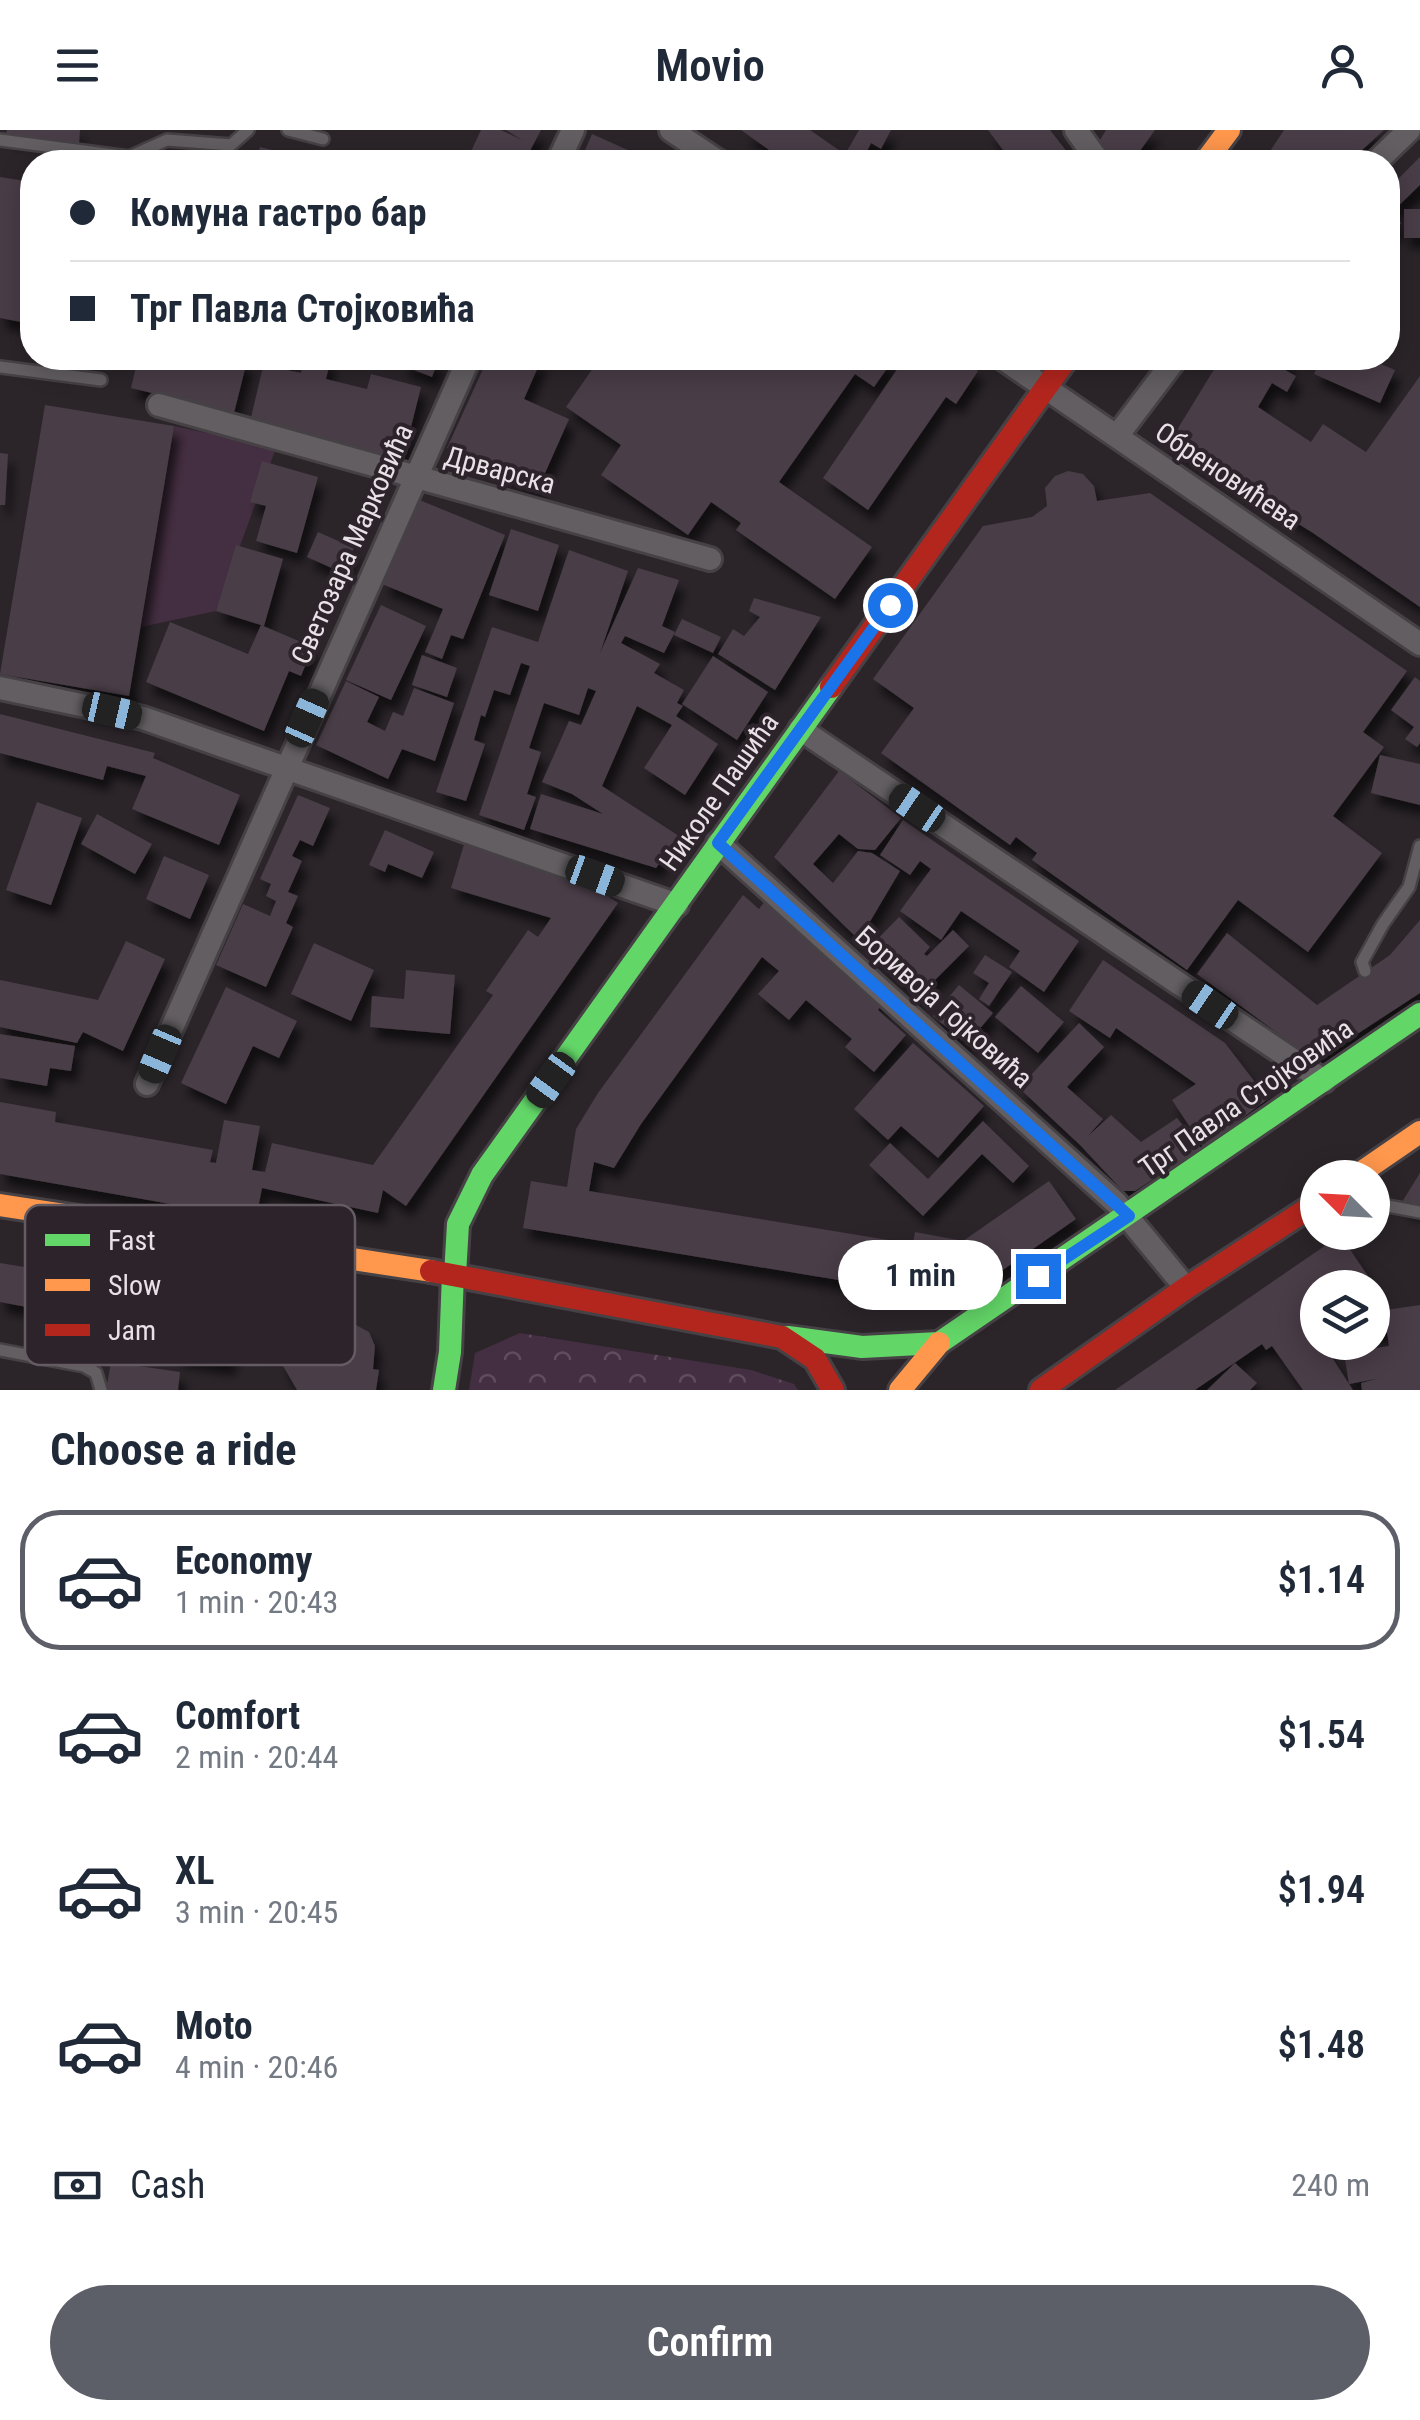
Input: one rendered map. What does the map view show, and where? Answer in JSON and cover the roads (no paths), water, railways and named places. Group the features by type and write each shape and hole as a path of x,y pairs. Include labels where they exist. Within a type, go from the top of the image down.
{"street":[{"path":"671,130 700,150"},
{"path":"1388,150 1409,130"},
{"name":"Светозара Марковића","path":"147,1084 462,370"},
{"name":"Обреновићева","path":"1020,370 1420,644"},
{"name":"Николе Пашића","path":"444,1390 450,1352 454,1244 471,1194 1059,370"},
{"path":"1117,436 1167,370"},
{"name":"Дрварска","path":"160,405 710,559"},
{"path":"0,688 144,718 677,905"},
{"path":"800,729 1324,1081"},
{"name":"Боривоја Гојковића","path":"718,843 1129,1216 1186,1288"},
{"name":"Трг Павла Стојковића","path":"938,1343 1324,1081 1405,1019"},
{"path":"1379,1160 1420,1132"},
{"path":"0,1205 25,1209"},
{"path":"1042,1390 1300,1214"},
{"path":"355,1259 782,1336 862,1347 938,1343"},
{"path":"782,1336 836,1376 848,1390"},
{"path":"900,1390 938,1343"},
{"path":"815,1359 834,1390"}],"lane":[{"path":"145,150 167,140 231,145 248,130"},
{"path":"288,130 324,139"},
{"path":"0,140 76,150"},
{"path":"23,370 101,380"},
{"path":"1366,971 1362,962 1382,924 1409,888 1420,846"},
{"path":"1390,1206 1420,1212"},
{"path":"0,1350 25,1355"},
{"path":"79,1365 96,1372 101,1390"}]}
